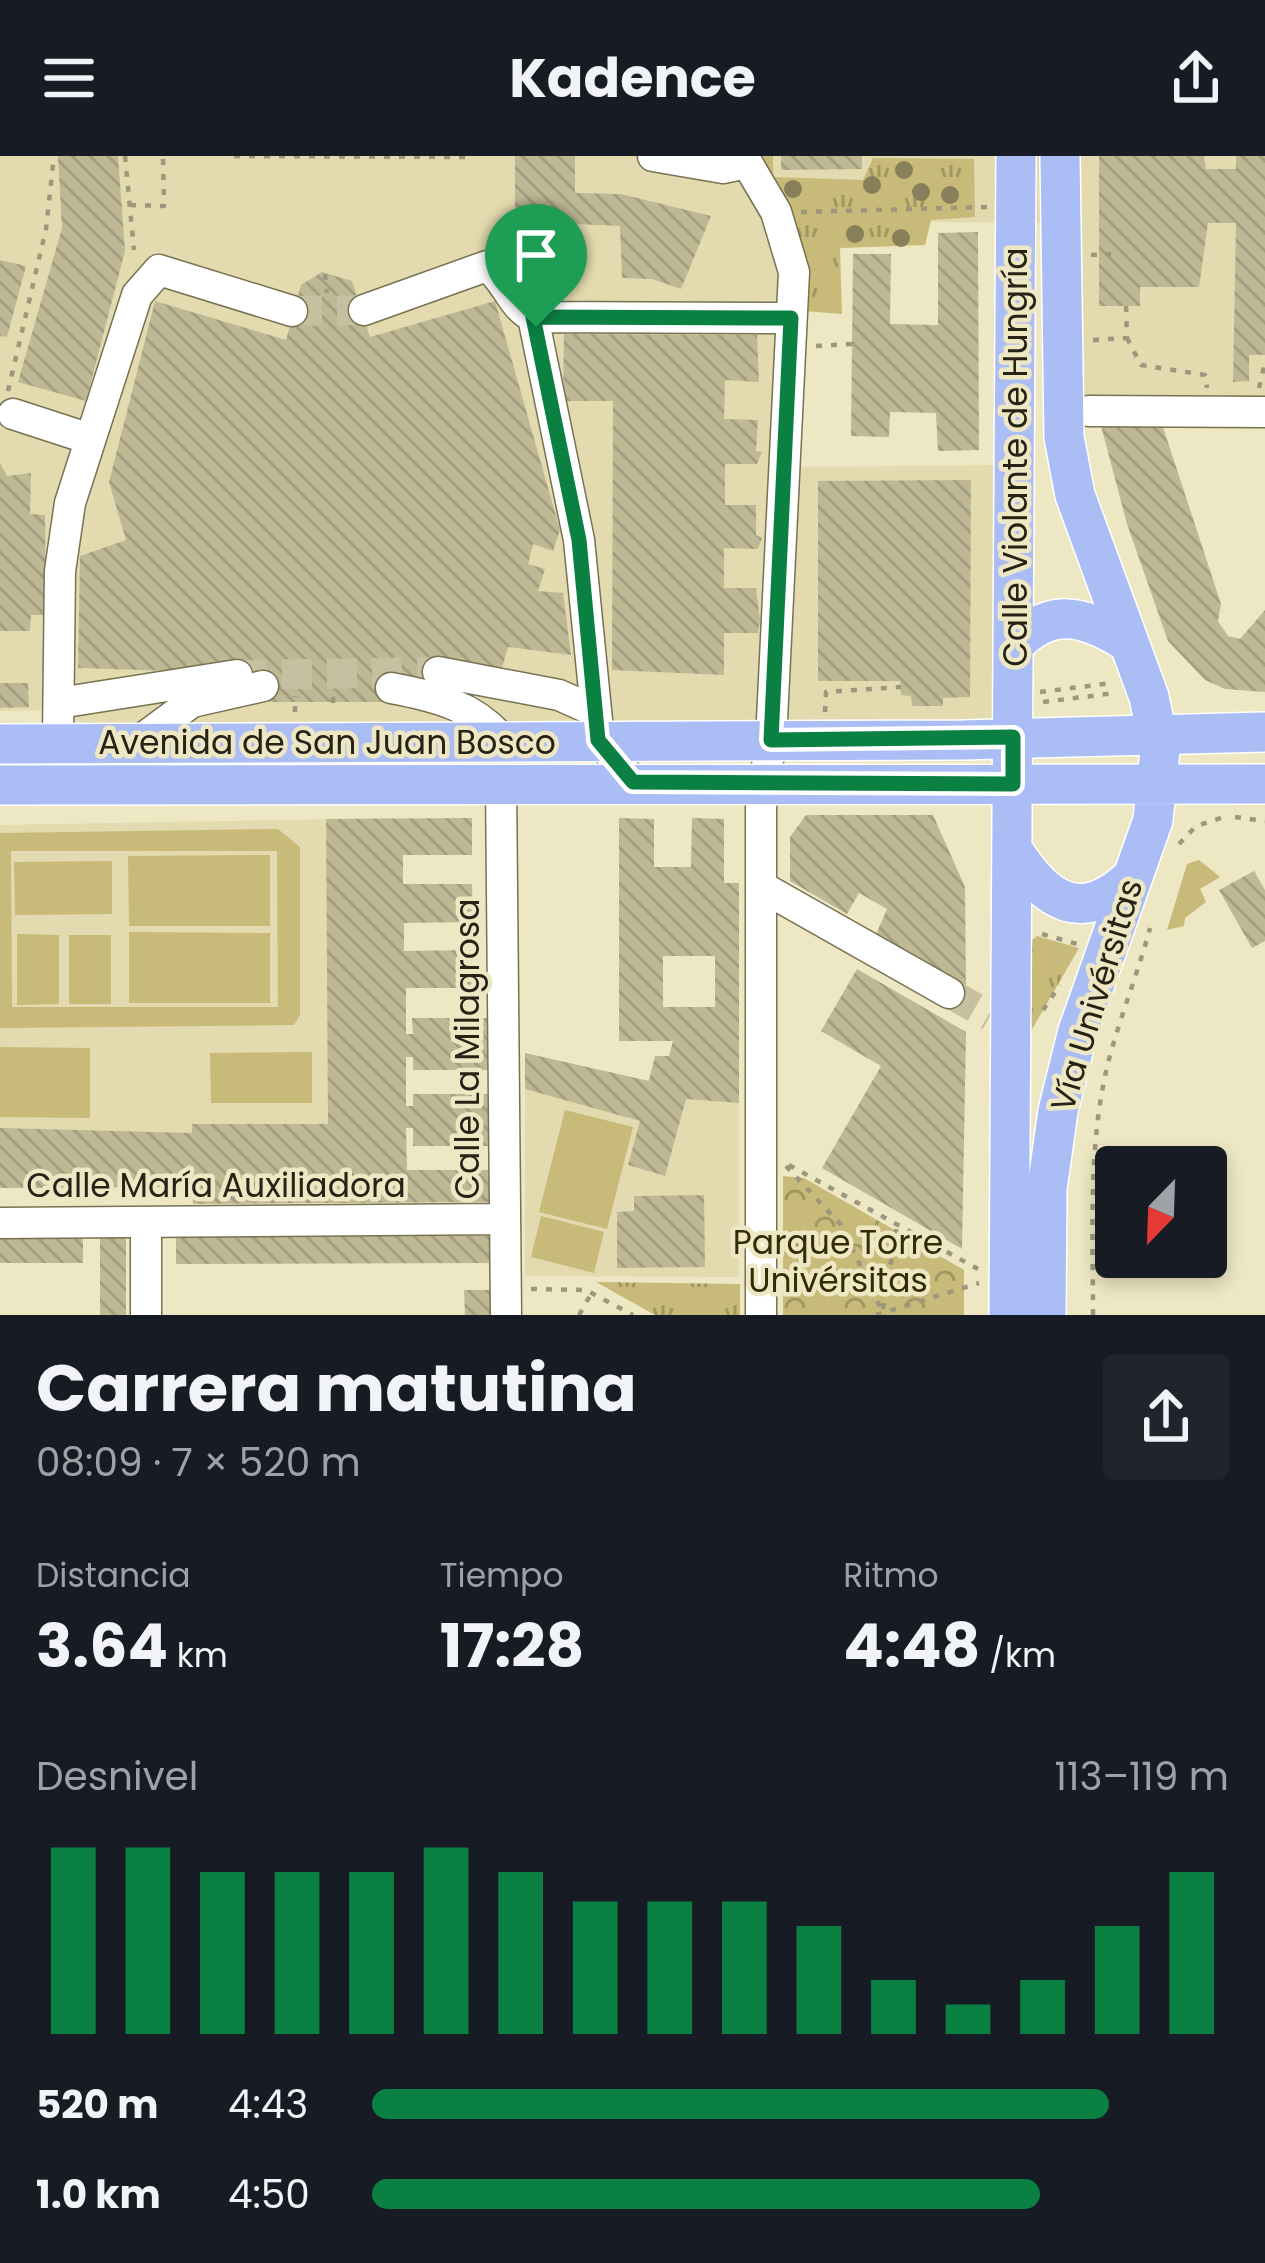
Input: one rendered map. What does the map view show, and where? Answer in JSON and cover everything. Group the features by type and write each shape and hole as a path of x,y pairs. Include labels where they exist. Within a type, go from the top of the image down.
{"main road":[{"name":"Calle Violante de Hungría","path":"1013,760 1016,156"},
{"name":"Calle Violante de Hungría","path":"1060,156 1064,437 1075,495 1160,756"},
{"path":"1014,645 1032,628 1061,617 1094,623 1124,640"},
{"name":"Avenida de San Juan Bosco","path":"15,785 503,762 597,725 1013,760"},
{"path":"1013,760 1160,756 1265,732"},
{"name":"Avenida de San Juan Bosco","path":"0,744 135,744 503,762 633,782 766,782 1013,760"},
{"path":"1160,756 1265,784"},
{"name":"Vía Univérsitas","path":"1046,1315 1047,1189 1058,1111 1078,1031 1131,878 1160,756"},
{"name":"Vía Univérsitas","path":"1001,1295 1013,1023 1013,760"},
{"path":"1015,853 1050,893 1077,905 1099,903 1131,878"}],"street":[{"path":"653,156 723,168 745,159 776,212 793,256 762,887 761,1315"},
{"path":"364,310 487,266 508,283 522,311 533,317 791,318"},
{"path":"15,785 57,743 60,571 87,438 129,310 159,270 292,311"},
{"path":"533,317 579,540 597,725"},
{"path":"1089,411 1265,412"},
{"path":"13,414 87,438"},
{"path":"438,672 559,695 597,725 633,782"},
{"path":"59,703 250,681 192,702 135,744"},
{"path":"391,688 458,705 489,723 503,762"},
{"name":"Calle La Milagrosa","path":"503,762 506,1302"},
{"path":"762,887 950,993"},
{"name":"Calle María Auxiliadora","path":"0,1223 504,1220"},
{"path":"146,1222 146,1315"}],"path":[{"path":"7,381 46,229 54,156"},
{"path":"125,156 134,250"},
{"path":"129,205 164,206 163,156"},
{"path":"234,156 473,157"},
{"path":"792,212 987,207"},
{"path":"1085,256 1111,254"},
{"path":"325,274 327,293"},
{"path":"1126,305 1127,338 1141,365 1205,375 1209,412"},
{"path":"1086,340 1127,338"},
{"path":"815,346 852,344"},
{"path":"1038,692 1124,681"},
{"path":"825,712 826,692 901,687"},
{"path":"1037,703 1127,692"},
{"path":"294,718 295,696"},
{"path":"333,697 334,718"},
{"path":"1176,848 1210,819 1265,820"},
{"path":"1093,1315 1094,1162 1101,1106 1108,1063 1151,922"},
{"name":"Vía Univérsitas","path":"1033,930 1086,945 1076,959"},
{"name":"Vía Univérsitas","path":"1013,1023 1066,977"},
{"path":"881,1314 841,1225 780,1160 898,1224 1001,1295"},
{"path":"881,1314 898,1224"},
{"path":"579,1315 591,1293"},
{"path":"506,1302 591,1293 633,1315"},
{"path":"881,1314 1001,1295"}],"shaded area":[{"path":"0,156 1265,156 1265,419 1070,418 1065,223 812,221 778,259 778,318 795,467 1000,465 997,724 89,725 45,710 0,711"},
{"path":"389,818 390,1202 193,1204 192,1187 0,1188 0,825"},
{"path":"525,1053 648,1081 655,1056 739,1057 739,1277 525,1276"}],"green space":[{"path":"750,156 773,156 773,177 863,180 873,158 974,159 975,217 931,220 925,245 840,248 842,314 803,311"},
{"path":"278,829 300,847 300,1015 294,1025 0,1028 0,833","holes":["11,851 277,851 278,1007 12,1007"]},
{"path":"270,855 270,926 129,926 128,856"},
{"path":"1199,860 1220,877 1200,889 1206,902 1185,918 1184,926 1167,930 1187,864"},
{"path":"112,861 112,914 15,915 14,862"},
{"path":"129,932 270,933 270,1003 129,1003"},
{"path":"17,934 59,935 59,1004 17,1005"},
{"path":"69,935 111,935 111,1004 69,1004"},
{"path":"1037,936 1079,948 1027,1038 1032,940"},
{"path":"0,1047 90,1048 90,1118 0,1117"},
{"path":"312,1052 312,1103 211,1103 210,1053"},
{"path":"565,1110 633,1127 607,1229 539,1212"},
{"name":"Parque Torre Univérsitas","path":"783,1176 804,1178 964,1270 964,1315 783,1315"},
{"path":"541,1216 604,1232 594,1273 531,1257"},
{"path":"596,1282 740,1284 740,1315 655,1315"}],"building":[{"path":"58,156 118,156 125,251 86,401 18,382 62,228"},
{"path":"515,156 575,156 575,193 621,194 711,216 681,289 652,279 622,278 620,226 575,224 576,242 515,241"},
{"path":"781,156 862,156 862,169 781,170"},
{"path":"1099,156 1204,156 1206,169 1236,169 1236,156 1265,156 1265,355 1249,355 1249,381 1233,382 1236,223 1208,223 1199,287 1140,287 1140,306 1099,306"},
{"path":"978,232 979,450 938,451 936,413 890,412 889,437 851,436 853,254 891,254 890,324 938,325 938,233"},
{"path":"0,260 26,266 7,337 0,336"},
{"path":"322,272 352,281 370,337 495,301 560,530 553,551 533,544 528,564 545,569 538,591 563,593 571,655 508,647 499,678 391,677 390,702 264,702 264,674 78,668 80,556 126,540 109,482 155,301 286,340 301,285"},
{"path":"564,334 757,335 759,382 725,380 724,419 758,420 756,451 762,452 757,464 725,464 725,505 756,505 756,535 762,538 758,549 724,548 724,588 756,588 760,620 758,633 724,633 724,675 612,670 613,401 563,401"},
{"path":"1099,418 1160,418 1221,604 1218,621 1228,636 1240,639 1265,610 1265,692 1225,689 1205,680 1168,641 1127,524"},
{"path":"0,463 7,476 31,473 30,514 45,515 46,615 31,615 30,631 0,631"},
{"path":"971,480 970,697 943,698 943,706 912,706 911,696 901,695 900,681 818,681 818,481"},
{"path":"0,683 28,683 29,707 0,708"},
{"path":"806,815 933,815 965,887 966,992 874,939 887,909 859,893 847,914 790,881 790,837"},
{"path":"472,818 472,855 403,855 403,884 472,884 473,922 404,923 404,951 473,950 473,988 406,988 406,1034 413,1034 412,1018 491,1018 491,1070 413,1070 413,1057 406,1057 406,1106 413,1106 413,1094 491,1094 492,1146 413,1146 413,1128 406,1128 407,1170 492,1170 492,1202 193,1204 192,1187 0,1188 0,1128 192,1133 192,1124 328,1124 326,819"},
{"path":"619,818 654,819 654,867 691,867 692,818 724,819 724,883 739,883 739,1103 686,1099 665,1176 628,1165 640,1121 525,1089 525,1053 649,1081 655,1056 669,1056 673,1041 619,1041","holes":["663,956 715,956 715,1007 663,1007"]},
{"path":"1254,871 1265,890 1265,941 1252,948 1219,890"},
{"path":"857,969 966,1032 962,1249 822,1168 881,1066 821,1031"},
{"path":"704,1195 705,1267 617,1268 617,1212 634,1211 634,1196"},
{"path":"0,1236 83,1236 83,1263 0,1263"},
{"path":"100,1236 126,1236 126,1315 100,1315"},
{"path":"176,1236 493,1236 493,1263 176,1264"},
{"path":"464,1290 493,1290 493,1315 465,1315"}],"tunnel":[{"path":"292,311 364,310"},
{"path":"237,675 438,672"},
{"path":"949,993 990,1016"}],"route":[{"path":"533,317 791,318 771,740 1013,737 1013,784 633,782 598,740 579,540 536,327 533,317"}]}
